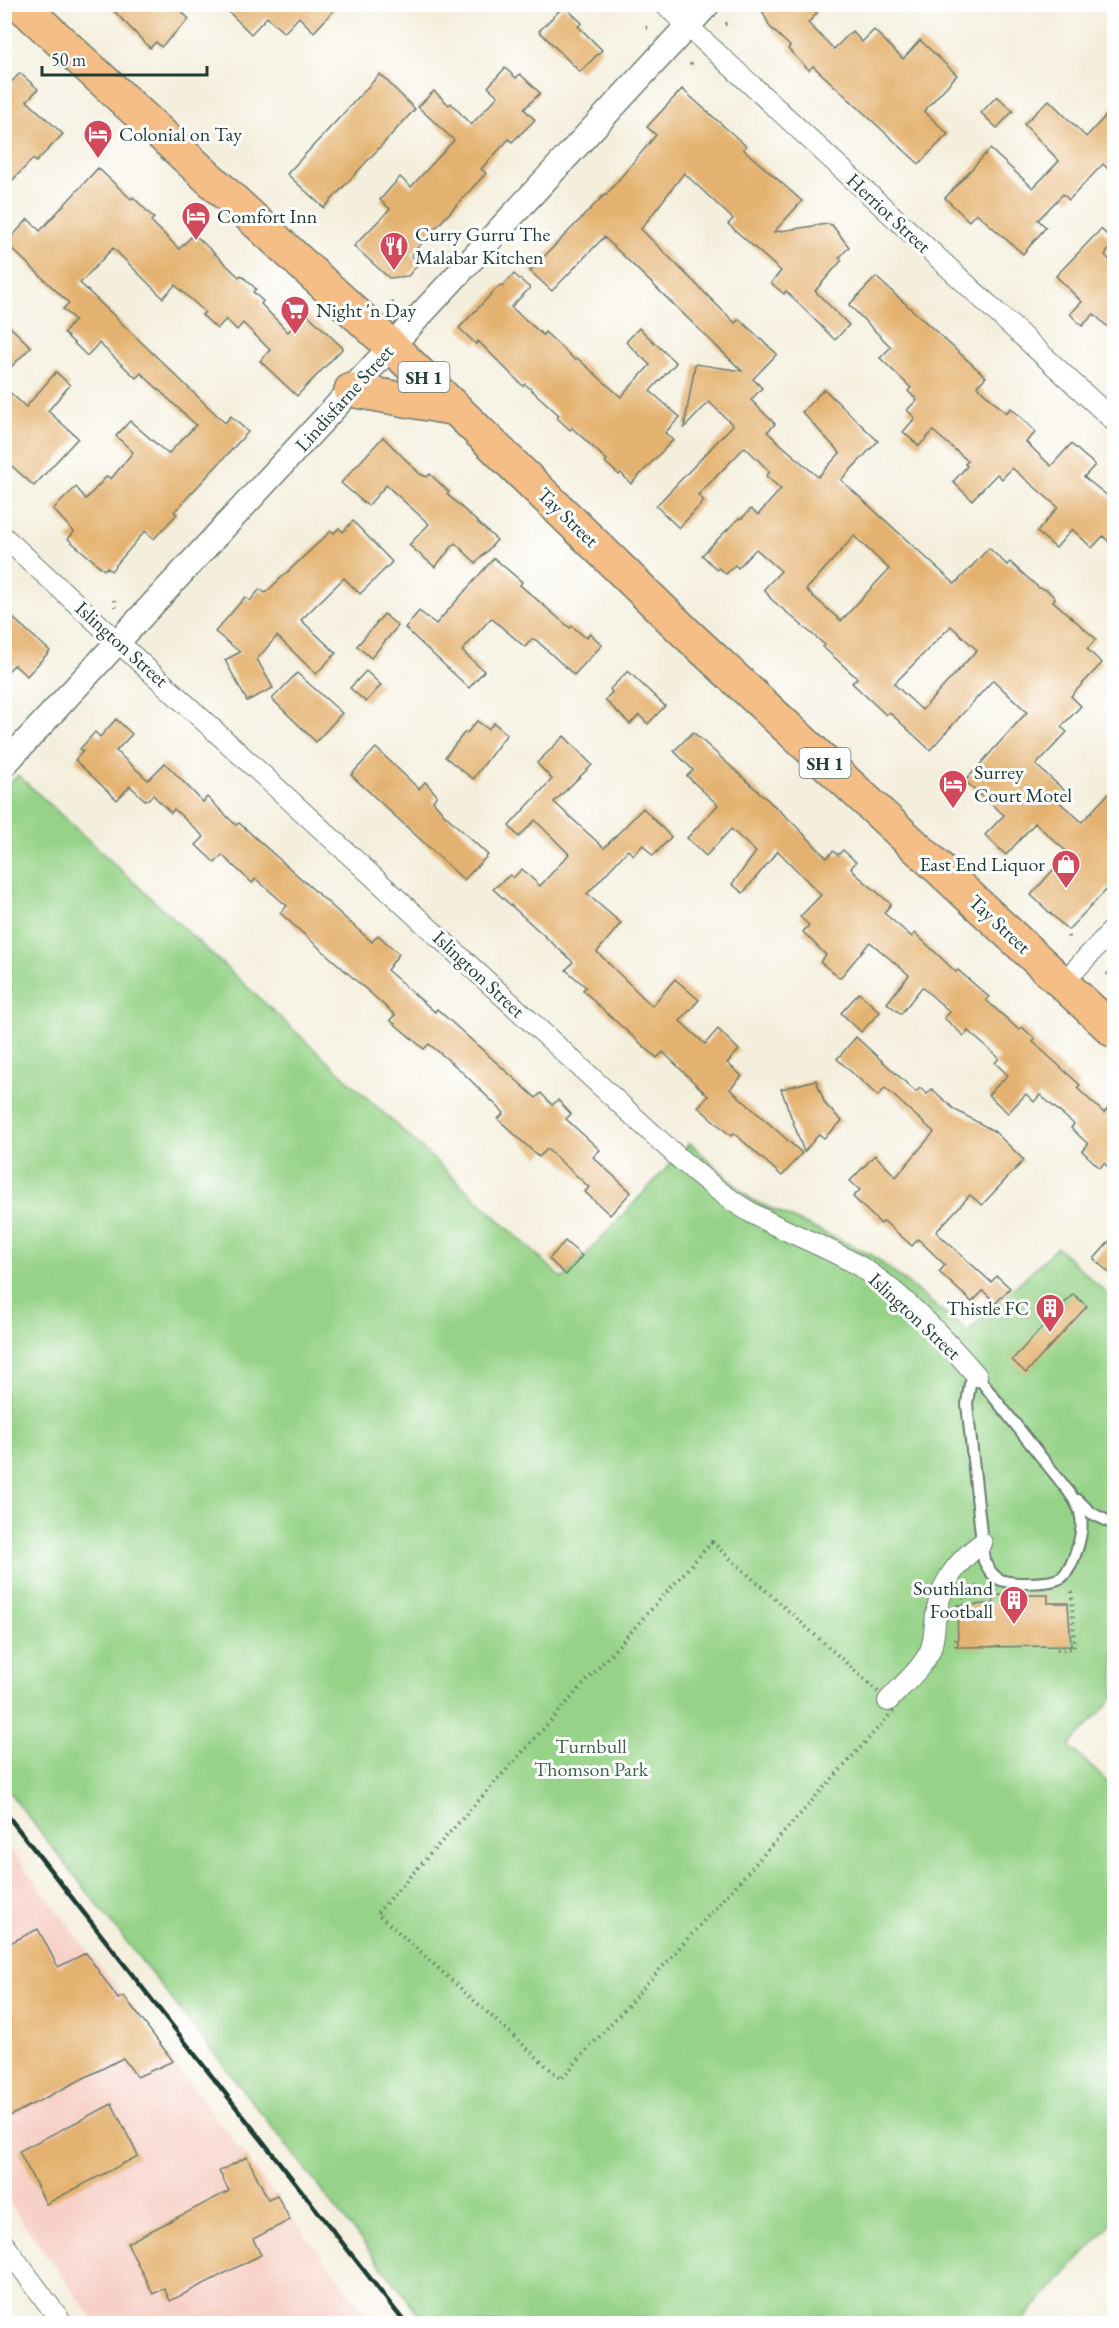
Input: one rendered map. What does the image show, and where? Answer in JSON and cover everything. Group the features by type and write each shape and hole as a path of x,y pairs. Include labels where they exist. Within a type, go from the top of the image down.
{"highway":[{"name":"Tay Street","path":"20,4 391,346 694,641 1114,1031"},
{"path":"351,390 456,409"}],"street":[{"name":"Herriot Street","path":"664,4 1114,421"},
{"name":"Lindisfarne Street","path":"4,765 708,4"},
{"name":"Islington Street","path":"4,537 680,1159 710,1184 756,1216 845,1259 876,1278 945,1341 977,1377"},
{"path":"1063,983 1114,928"},
{"path":"888,1701 920,1667 930,1650 936,1614 950,1573 960,1559 982,1543"},
{"path":"4,2244 63,2324"}],"lane":[{"name":"Islington Street","path":"991,1573 984,1561 967,1404 970,1384 977,1377 1078,1506 1082,1518 1069,1568"},
{"path":"1069,1492 1091,1513 1114,1524"},
{"path":"991,1573 1005,1582 1044,1582 1060,1578 1069,1568"}],"path":[{"path":"725,24 731,25"},
{"path":"691,63 692,69"},
{"path":"114,600 115,607"},
{"path":"712,1542 888,1701 896,1708 561,2079 377,1913 712,1542"},
{"path":"1057,1650 1074,1648 1069,1568"},
{"path":"956,1604 991,1573"},
{"path":"956,1637 956,1652"}],"shaded area":[{"path":"4,1841 373,2323 96,2323 5,2198"}],"green space":[{"name":"Turnbull Thomson Park","path":"18,775 563,1279 690,1143 752,1200 872,1255 968,1332 1057,1247 1114,1300 1114,1697 1069,1746 1114,1788 1114,2221 1020,2323 426,2323 5,1787 4,789"}],"building":[{"path":"107,4 174,4 189,19 161,47 156,42 150,48"},
{"path":"221,4 340,4 314,32 299,17 284,33 267,17 251,34"},
{"path":"759,4 807,4 817,13 808,23 834,49 852,31 862,42 874,30 903,59 920,40 957,75 924,111 948,134 919,164 813,66 809,70 788,49 790,46 770,27"},
{"path":"564,6 582,23 578,26 602,50 580,72 539,31"},
{"path":"505,68 516,78 520,74 540,93 524,109 535,120 512,142 509,139 481,169 486,173 411,255 419,263 408,276 389,278 354,246 390,209 380,200 400,177 411,187 454,140 418,107 434,91 449,105 451,103 471,125 498,96 488,87"},
{"path":"20,73 38,89 27,101 63,134 36,162 33,159 4,189 4,90"},
{"path":"380,74 415,109 324,208 287,174"},
{"path":"682,89 746,146 743,149 802,201 774,232 832,225 849,247 839,258 842,260 815,291 849,325 835,340 786,291 784,294 771,283 781,271 728,224 733,219 684,173 641,229 735,323 739,319 777,354 753,379 762,388 751,400 775,424 767,432 818,477 840,453 802,412 824,389 878,441 841,480 955,584 989,548 1007,565 1010,562 1039,588 1047,590 1055,598 1053,601 1096,639 1087,649 1102,663 1071,696 1081,706 1061,727 1067,732 1036,765 1065,791 1057,800 1082,822 1114,788 1114,882 1068,930 1031,895 1068,853 1035,823 1006,855 985,835 1004,815 965,781 1027,712 993,680 930,750 889,712 886,715 852,683 857,678 823,647 825,645 771,599 764,589 781,571 756,549 738,568 735,565 726,574 719,568 717,570 702,555 751,509 758,515 781,489 766,476 770,472 745,447 698,495 704,501 679,528 656,506 733,425 709,402 684,428 695,364 742,371 604,237 552,291 530,271 606,195 656,135 647,127","holes":["854,536 889,569 841,621 806,590","951,626 977,650 922,710 894,684"]},
{"path":"997,96 1013,111 997,128 981,113"},
{"path":"1049,100 1086,137 1114,107 1114,175 1103,164 1069,200 1063,194 1038,220 1046,227 1023,254 976,213 969,221 945,198 990,149 1033,188 1059,161 1024,124"},
{"path":"98,168 154,218 151,221 179,249 194,234 239,277 241,275 256,289 253,292 263,301 261,304 288,332 306,313 343,348 297,396 260,361 270,350 243,323 237,330 226,319 217,329 202,315 205,312 175,285 163,298 113,248 80,283 225,423 231,416 248,432 174,512 177,514 154,539 145,531 111,571 107,567 104,570 68,539 74,532 53,509 76,487 86,499 107,476 111,479 133,452 116,436 130,421 168,454 196,425 141,373 136,378 99,343 87,356 64,333 75,320 63,309 69,303 6,243 28,219 40,231"},
{"path":"1101,229 1114,242 1105,255 1114,265 1114,333 1094,314 1082,326 1070,314 1082,302 1056,276"},
{"path":"514,274 530,288 511,307 543,335 545,332 575,360 577,358 621,397 650,365 626,342 639,328 676,363 650,391 680,417 665,433 673,440 631,484 621,473 619,475 605,462 607,460 572,428 570,430 557,418 559,415 525,384 523,386 478,341 476,344 459,328 500,285 502,287"},
{"path":"876,277 986,377 977,386 1006,413 1011,408 1036,432 1026,442 1051,466 1071,444 1095,465 1084,477 1114,501 1114,547 1103,536 1092,548 1072,529 1056,548 1037,532 1058,507 1012,468 1002,479 997,474 972,500 953,482 967,466 965,464 968,461 933,431 919,446 903,432 915,418 907,410 917,400 908,391 911,388 880,358 891,347 849,305"},
{"path":"4,321 31,347 4,374"},
{"path":"56,372 70,385 48,411 78,438 34,486 4,459 4,387 26,407"},
{"path":"383,437 420,474 427,477 430,474 449,492 447,494 497,540 476,563 455,543 435,567 409,545 429,524 386,485 368,506 341,483"},
{"path":"353,521 392,562 360,594 344,578 301,620 336,653 316,674 277,636 257,659 273,688 247,701 225,660 240,652 215,632 245,597 250,601 260,589 265,593 331,531 334,533 339,528 343,532"},
{"path":"494,558 522,582 520,585 570,628 572,626 586,638 590,633 602,645 574,675 536,640 532,639 525,647 491,618 462,651 484,671 469,688 405,628 419,611 436,624"},
{"path":"4,610 50,651 27,676 14,665 4,675"},
{"path":"384,614 398,626 371,658 357,646"},
{"path":"366,671 381,685 366,702 350,688"},
{"path":"628,671 665,706 648,724 639,715 630,724 605,700 612,692 610,689"},
{"path":"297,673 342,713 316,742 272,699"},
{"path":"116,719 132,734 116,751 148,780 165,763 203,802 207,797 236,825 239,823 372,942 378,935 399,954 387,970 435,1012 437,1009 536,1098 541,1093 552,1105 558,1100 571,1114 566,1119 600,1150 593,1157 631,1192 610,1215 585,1192 589,1187 547,1149 539,1157 498,1119 504,1113 459,1069 429,1044 424,1049 390,1020 395,1015 280,913 287,906 256,879 252,883 222,855 215,863 196,845 204,837 174,809 171,813 153,795 146,801 130,786 117,800 75,760 83,751 80,749 95,732 100,737"},
{"path":"477,721 488,729 494,723 507,734 473,779 445,757"},
{"path":"693,732 792,822 827,858 833,851 838,855 843,850 856,862 851,868 891,904 884,913 912,937 915,933 956,972 958,970 989,997 986,1000 1019,1030 1022,1027 1035,1039 1033,1042 1080,1085 1077,1088 1104,1113 1114,1102 1114,1173 1104,1163 1100,1168 1082,1151 1088,1144 1071,1128 1074,1124 1040,1095 1034,1102 1026,1094 1008,1113 988,1095 1008,1075 995,1063 999,1058 968,1031 964,1036 944,1018 950,1012 922,987 901,1014 887,1003 909,975 870,942 840,978 820,962 826,955 803,932 809,925 800,917 821,895 778,851 743,893 732,884 756,852 731,829 706,856 687,838 718,805 687,776 693,770 674,751"},
{"path":"564,736 592,765 554,802 604,848 643,808 671,837 653,856 643,845 633,855 628,850 587,894 621,923 597,952 652,1006 675,979 699,1000 680,1021 705,1044 718,1029 739,1050 727,1063 742,1076 730,1089 802,1153 782,1176 734,1133 731,1136 698,1107 708,1096 663,1052 657,1058 602,1009 583,990 586,987 566,970 573,962 493,889 510,875 513,878 522,869 540,886 569,854 535,820 519,837 509,826 552,779 537,763"},
{"path":"376,748 419,789 425,782 437,795 433,801 444,814 488,855 464,880 351,775"},
{"path":"859,993 880,1012 861,1032 841,1013"},
{"path":"856,1037 916,1092 920,1088 927,1094 932,1089 955,1110 994,1131 1024,1160 982,1205 970,1195 936,1232 991,1282 997,1276 1010,1288 996,1303 983,1291 972,1302 939,1272 945,1265 918,1239 912,1246 884,1221 881,1224 853,1197 860,1190 850,1181 875,1155 896,1177 934,1132 885,1088 878,1096 837,1059"},
{"path":"816,1080 825,1104 842,1121 824,1138 819,1134 804,1152 781,1089"},
{"path":"1114,1236 1114,1277 1094,1259"},
{"path":"565,1241 582,1256 566,1275 549,1259"},
{"name":"Thistle FC","path":"1073,1294 1087,1306 1026,1373 1012,1360"},
{"name":"Southland Football","path":"993,1595 1048,1595 1048,1603 1068,1603 1071,1646 958,1647 957,1605 994,1604"},
{"path":"38,1929 58,1967 86,1953 118,1999 124,1996 173,2061 137,2077 123,2058 4,2119 4,1946"},
{"path":"112,2104 138,2156 46,2204 19,2151"},
{"path":"247,2157 268,2199 277,2195 290,2220 253,2239 261,2255 170,2301 164,2288 153,2294 127,2243 229,2191 219,2171"}],"railway":[{"path":"4,1811 406,2324"}],"place":[{"name":"Colonial on Tay","path":"98,160"},
{"name":"Comfort Inn","path":"196,242"},
{"name":"Curry Gurru The Malabar Kitchen","path":"394,272"},
{"name":"Night 'n Day","path":"295,336"},
{"name":"Surrey Court Motel","path":"953,810"},
{"name":"East End Liquor","path":"1066,890"},
{"name":"Thistle FC","path":"1050,1334"},
{"name":"Southland Football","path":"1014,1626"}]}
